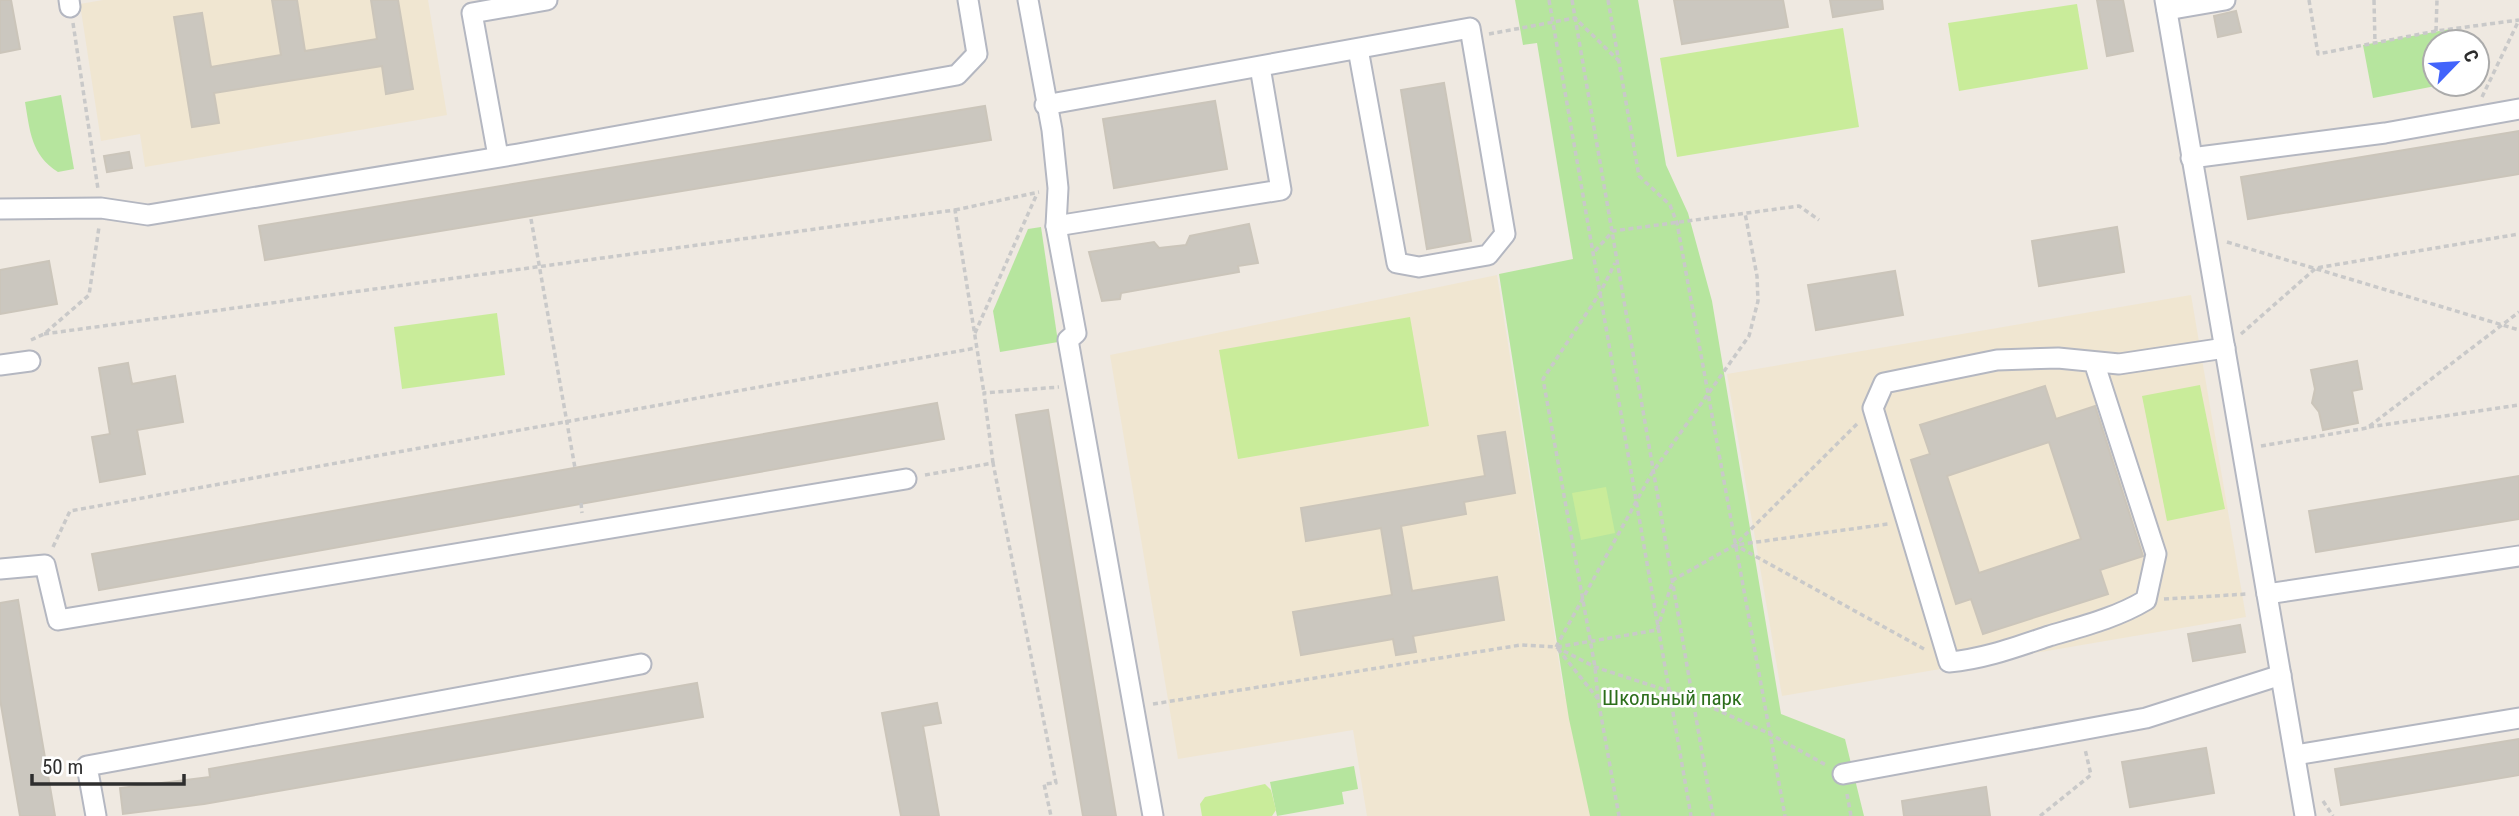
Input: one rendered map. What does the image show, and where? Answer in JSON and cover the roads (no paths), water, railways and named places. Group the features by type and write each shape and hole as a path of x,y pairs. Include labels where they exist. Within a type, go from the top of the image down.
{"lane":[{"path":"498,156 472,13 547,0"},
{"path":"0,209 101,208 148,215 957,75 977,54 968,0"},
{"path":"1028,0 1045,105 1052,130 1058,188 1056,226 1076,333 1068,340 1153,816"},
{"path":"2225,0 2166,5 2305,816"},
{"path":"1045,105 1470,28 1506,234 1488,255 1419,267 1397,263 1358,49"},
{"path":"1056,226 1280,190 1260,67"},
{"path":"2191,158 2519,109"},
{"path":"2094,362 2156,554 2146,600 2125,612 2088,624 1973,660 1949,662 1873,408 1884,383 1997,360 2058,358 2119,364 2225,348"},
{"path":"0,365 30,361"},
{"path":"0,569 45,565 58,620 906,478"},
{"path":"2267,594 2519,556"},
{"path":"96,816 87,766 641,664"},
{"path":"1843,775 2146,719 2281,675"},
{"path":"2294,755 2519,718"}],"park label":[{"name":"Школьный парк","path":"1672,698"}]}
